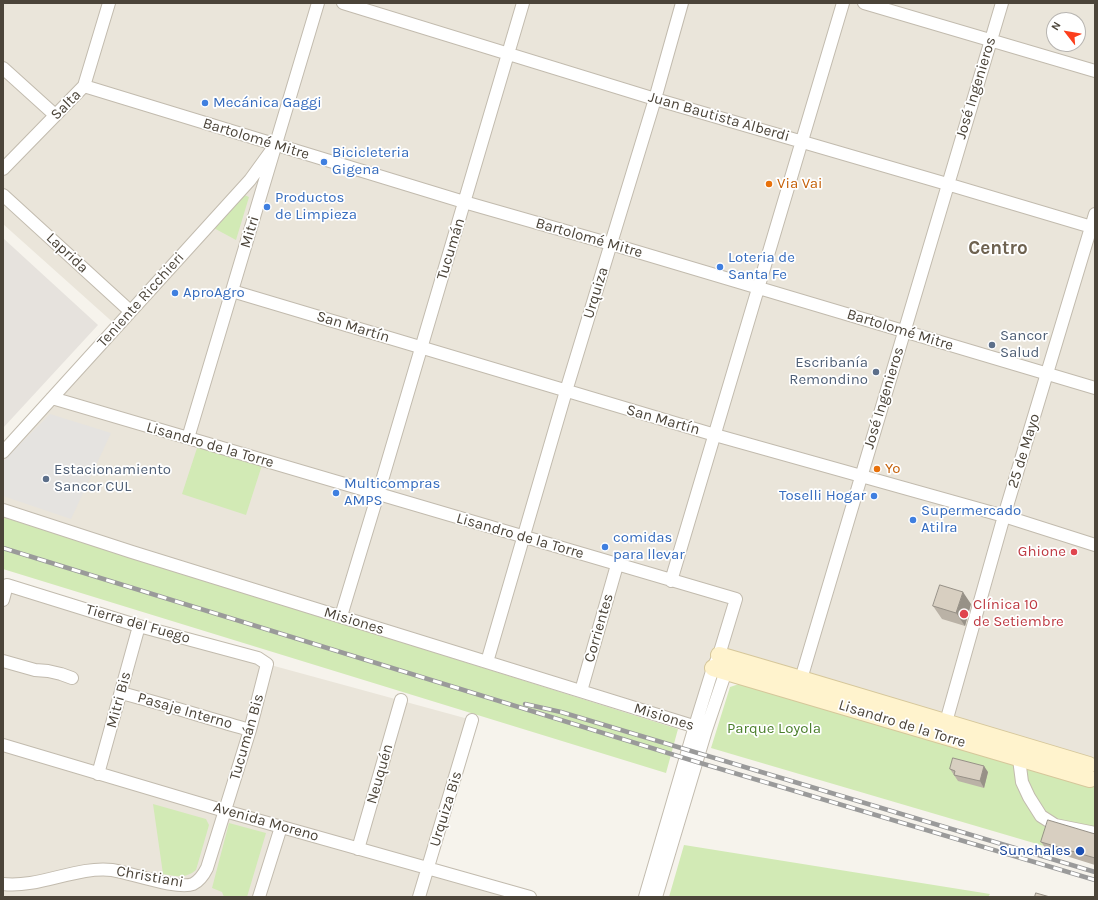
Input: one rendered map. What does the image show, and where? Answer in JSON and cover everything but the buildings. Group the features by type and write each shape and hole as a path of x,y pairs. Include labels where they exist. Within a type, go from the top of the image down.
{"street":[{"name":"Salta","path":"3,169 84,86 109,3"},
{"name":"Mitri","path":"188,438 318,3"},
{"name":"Juan Bautista Alberdi","path":"343,3 655,99 1093,228"},
{"name":"Tucumán","path":"378,494 523,3"},
{"name":"Urquiza","path":"524,537 566,391 655,99 682,3"},
{"path":"671,581 843,3"},
{"path":"864,3 1095,71"},
{"name":"José Ingenieros","path":"801,678 1002,3"},
{"path":"3,68 55,115"},
{"name":"Bartolomé Mitre","path":"84,86 464,202 611,244 1095,388"},
{"name":"Teniente Ricchieri","path":"3,452 250,180 276,145"},
{"name":"Laprida","path":"3,195 130,312"},
{"name":"25 de Mayo","path":"944,729 1004,516 1093,228 1095,214"},
{"name":"San Martín","path":"232,291 715,435 1004,516 1095,545"},
{"name":"Lisandro de la Torre","path":"52,398 736,599 722,664"},
{"path":"341,616 378,494"},
{"name":"Misiones","path":"3,510 124,550 706,730"},
{"path":"487,662 524,537"},
{"name":"Corrientes","path":"581,691 617,565"},
{"name":"Tierra del Fuego","path":"3,600 7,585 139,626 258,658 267,664"},
{"name":"Mitri Bis","path":"98,774 139,626"},
{"path":"3,661 35,670 61,674 72,678"},
{"name":"Tucumán Bis","path":"225,811 250,730 267,664"},
{"path":"645,897 694,726 722,664"},
{"path":"656,897 706,730 722,664"},
{"name":"Lisandro de la Torre","path":"722,664 801,678 944,729 1019,759 1092,772"},
{"name":"Lisandro de la Torre","path":"722,664 1092,772"},
{"name":"Pasaje Interno","path":"121,693 177,707 250,730"},
{"name":"Neuquén","path":"358,849 402,700"},
{"name":"Urquiza Bis","path":"419,897 472,720"},
{"name":"Avenida Moreno","path":"3,745 225,811 530,897"},
{"path":"1019,759 1022,782 1029,797 1041,816 1055,825 1095,833"},
{"name":"Christiani","path":"3,884 25,884 94,870 125,872 178,885 193,884 199,880 207,868 225,811"},
{"path":"259,897 281,827"}],"shaded area":[{"path":"3,3 1095,3 1095,767 720,655 695,726 3,510 3,452 117,326 3,224"},
{"path":"3,238 98,325 3,428"},
{"name":"Estacionamiento Sancor CUL","path":"50,414 111,433 71,519 3,496 3,461"},
{"path":"3,584 267,664 472,720 428,867 530,897 3,897"}],"green space":[{"path":"242,194 249,197 236,240 210,226"},
{"path":"198,445 262,465 246,515 182,494"},
{"path":"3,517 678,729 666,773 3,569"},
{"name":"Parque Loyola","path":"745,682 1095,786 1095,861 711,748 730,687"},
{"path":"153,804 206,819 209,825 196,870 192,873 184,876 163,874"},
{"path":"229,823 266,833 247,897 224,897 222,892 212,888"},
{"path":"684,845 990,894 988,897 669,897"}],"railway":[{"path":"3,548 697,762 1095,880"},
{"path":"525,704 561,712 1095,872"}],"place":[{"name":"Mecánica Gaggi","path":"205,103"},
{"name":"Bicicleteria Gigena","path":"324,162"},
{"name":"Via Vai","path":"769,184"},
{"name":"Productos de Limpieza","path":"267,207"},
{"name":"Loteria de Santa Fe","path":"720,267"},
{"name":"AproAgro","path":"175,293"},
{"name":"Sancor Salud","path":"992,345"},
{"name":"Escribanía Remondino","path":"876,372"},
{"name":"Yo","path":"877,469"},
{"name":"Estacionamiento Sancor CUL","path":"46,479"},
{"name":"Multicompras AMPS","path":"336,493"},
{"name":"Toselli Hogar","path":"874,496"},
{"name":"Supermercado Atilra","path":"913,520"},
{"name":"comidas para llevar","path":"605,547"},
{"name":"Ghione","path":"1074,552"},
{"name":"Clínica 10 de Setiembre","path":"964,614"},
{"name":"Sunchales","path":"1080,851"}],"district":[{"name":"Centro","path":"998,249"}]}
